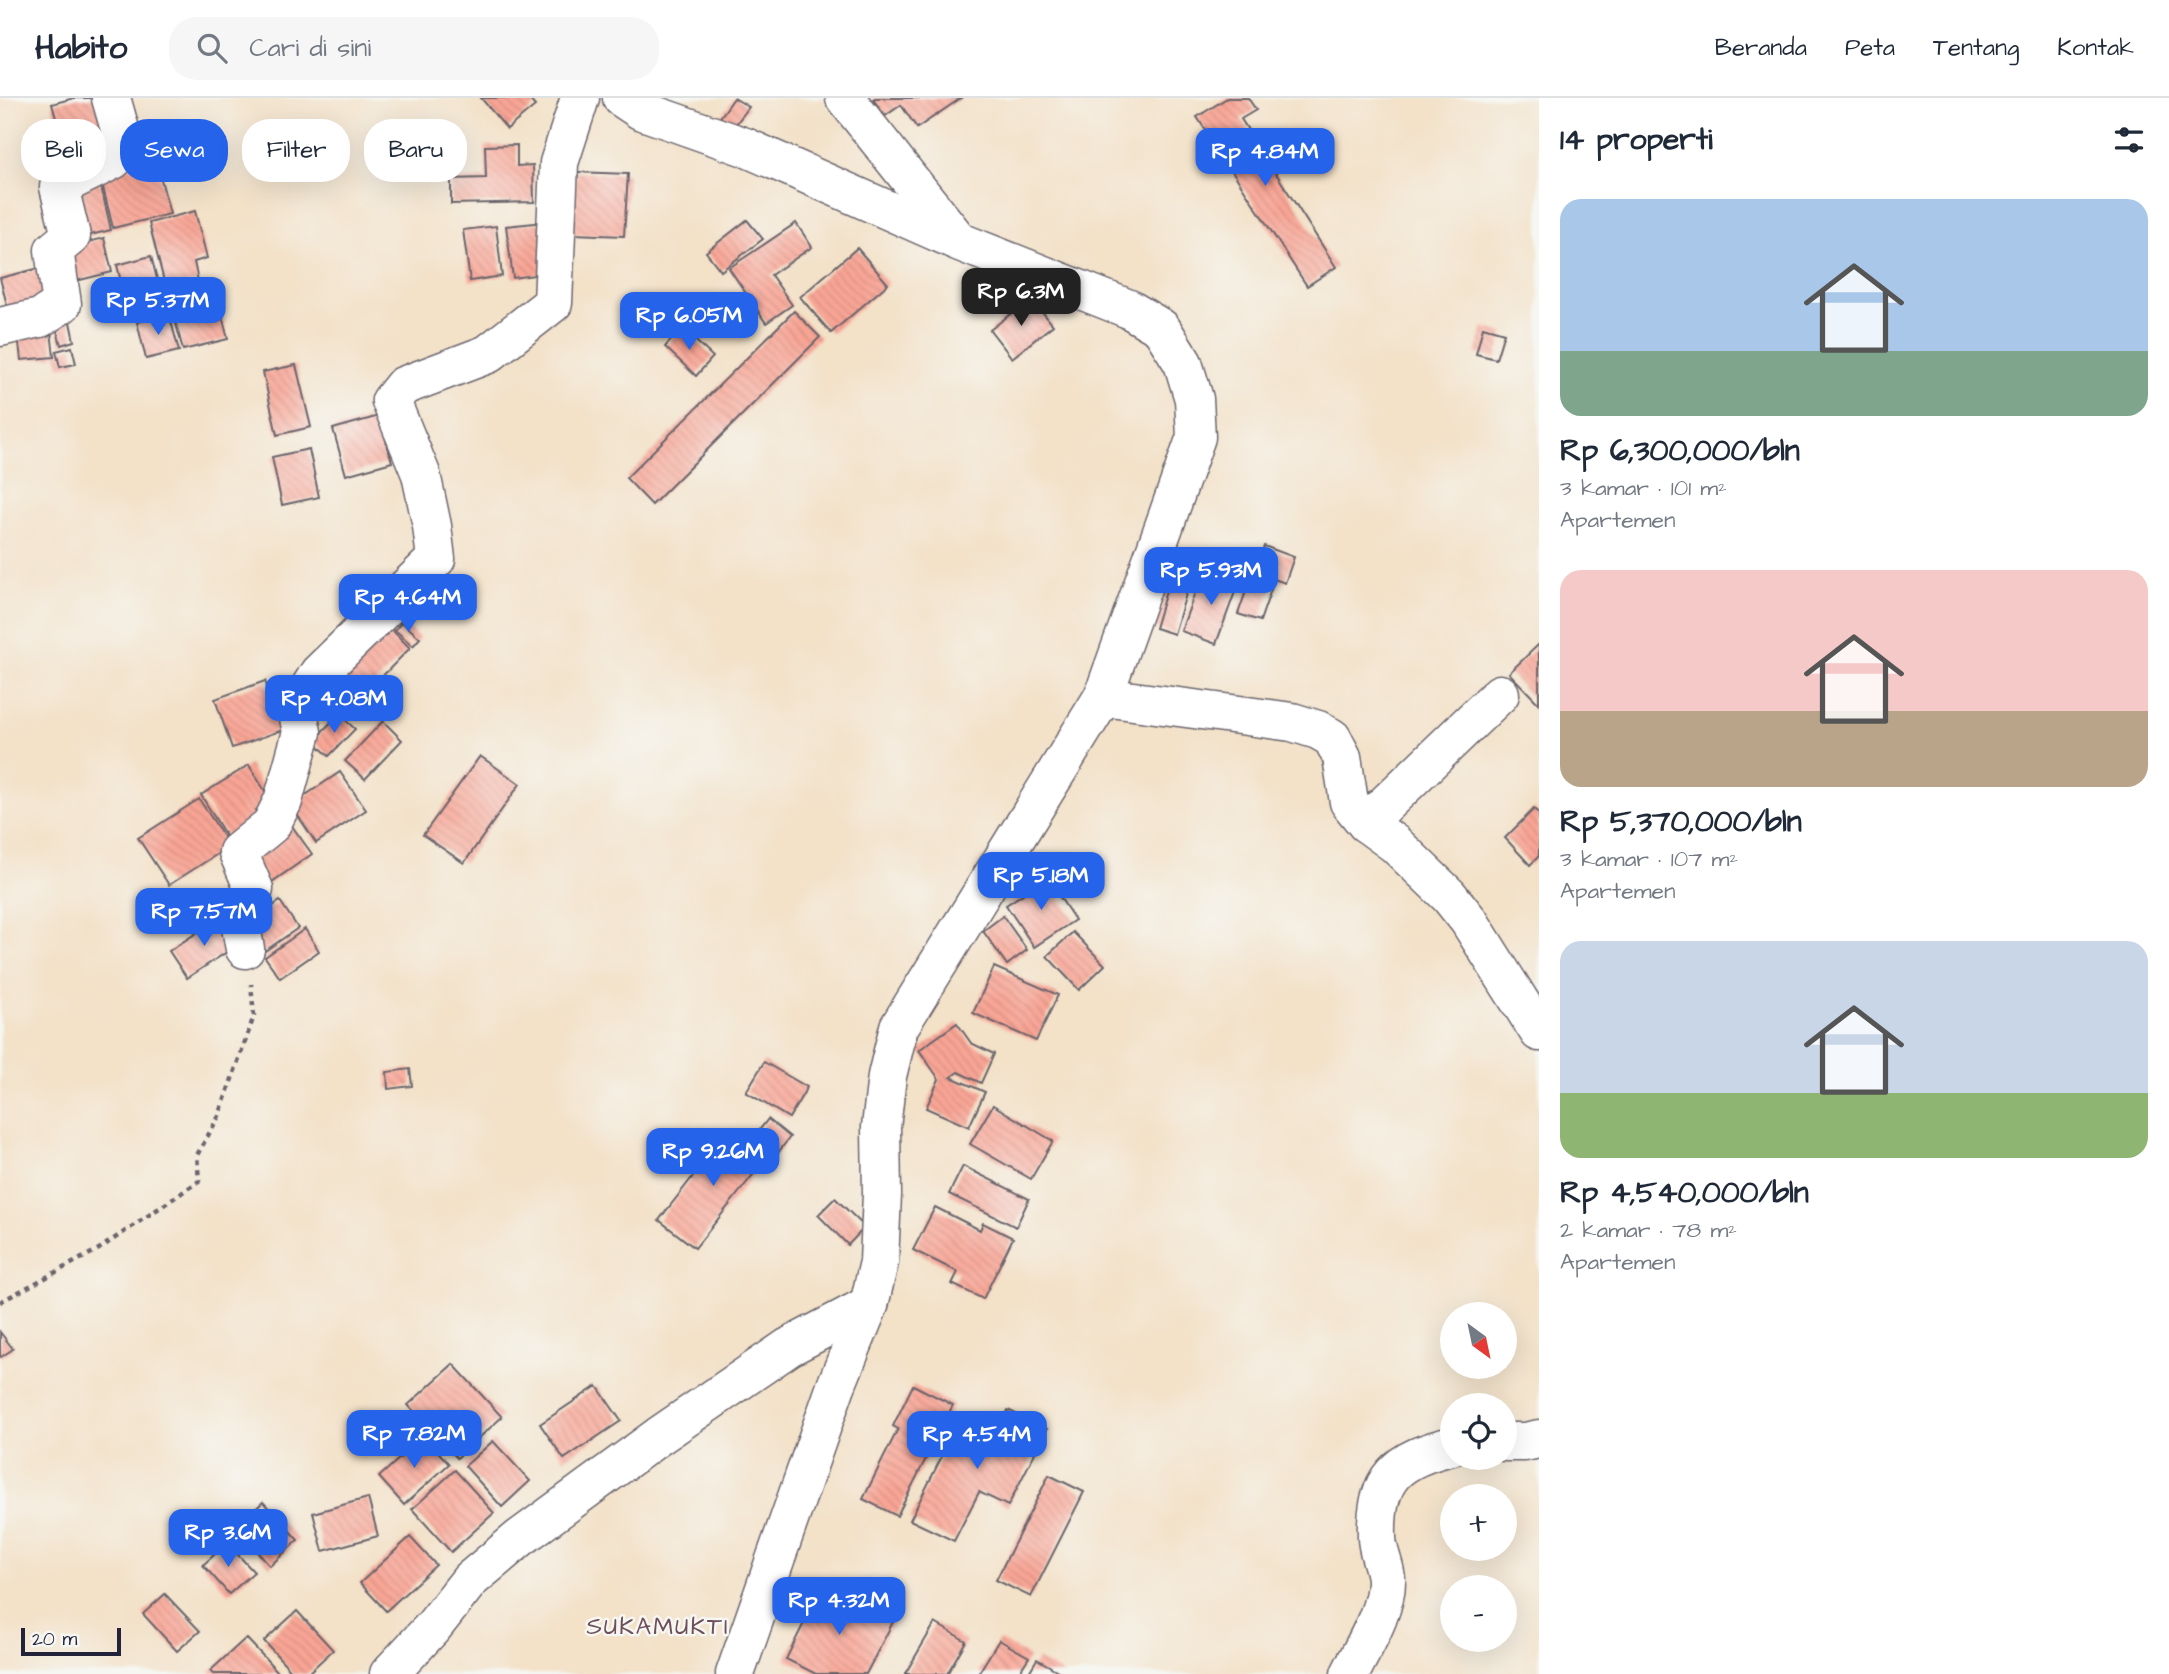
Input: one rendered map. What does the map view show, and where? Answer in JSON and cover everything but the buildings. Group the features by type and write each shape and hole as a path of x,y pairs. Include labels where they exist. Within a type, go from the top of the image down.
{"street":[{"path":"0,327 40,318 62,304 54,250 71,236 59,187 113,160 125,147 111,98"},
{"path":"245,949 241,927 254,889 238,852 271,825 283,801 302,732 297,708 319,673 436,559 421,474 391,401 403,386 488,354 554,303 559,163 580,98"},
{"path":"622,98 640,110 745,147 960,242 1129,309 1161,328 1183,363 1194,399 1196,437 1103,697 899,1027 887,1076 881,1127 879,1262 869,1305 836,1386 735,1674"},
{"path":"845,98 960,242"},
{"path":"1366,823 1500,694"},
{"path":"1103,697 1292,722 1318,730 1332,738 1342,757 1349,802 1366,823 1395,844 1449,897 1469,921 1538,1029"},
{"path":"389,1674 433,1627 470,1580 520,1538 659,1436 789,1347 869,1305"},
{"path":"1517,1442 1539,1439"},
{"path":"1350,1674 1379,1615 1386,1580 1377,1539 1381,1494 1394,1470 1423,1453 1440,1449"}],"path":[{"path":"0,1302 99,1249 199,1181 197,1156 219,1116 254,1016 245,949"}],"district":[{"name":"SUKAMUKTI","path":"658,1626"}]}
